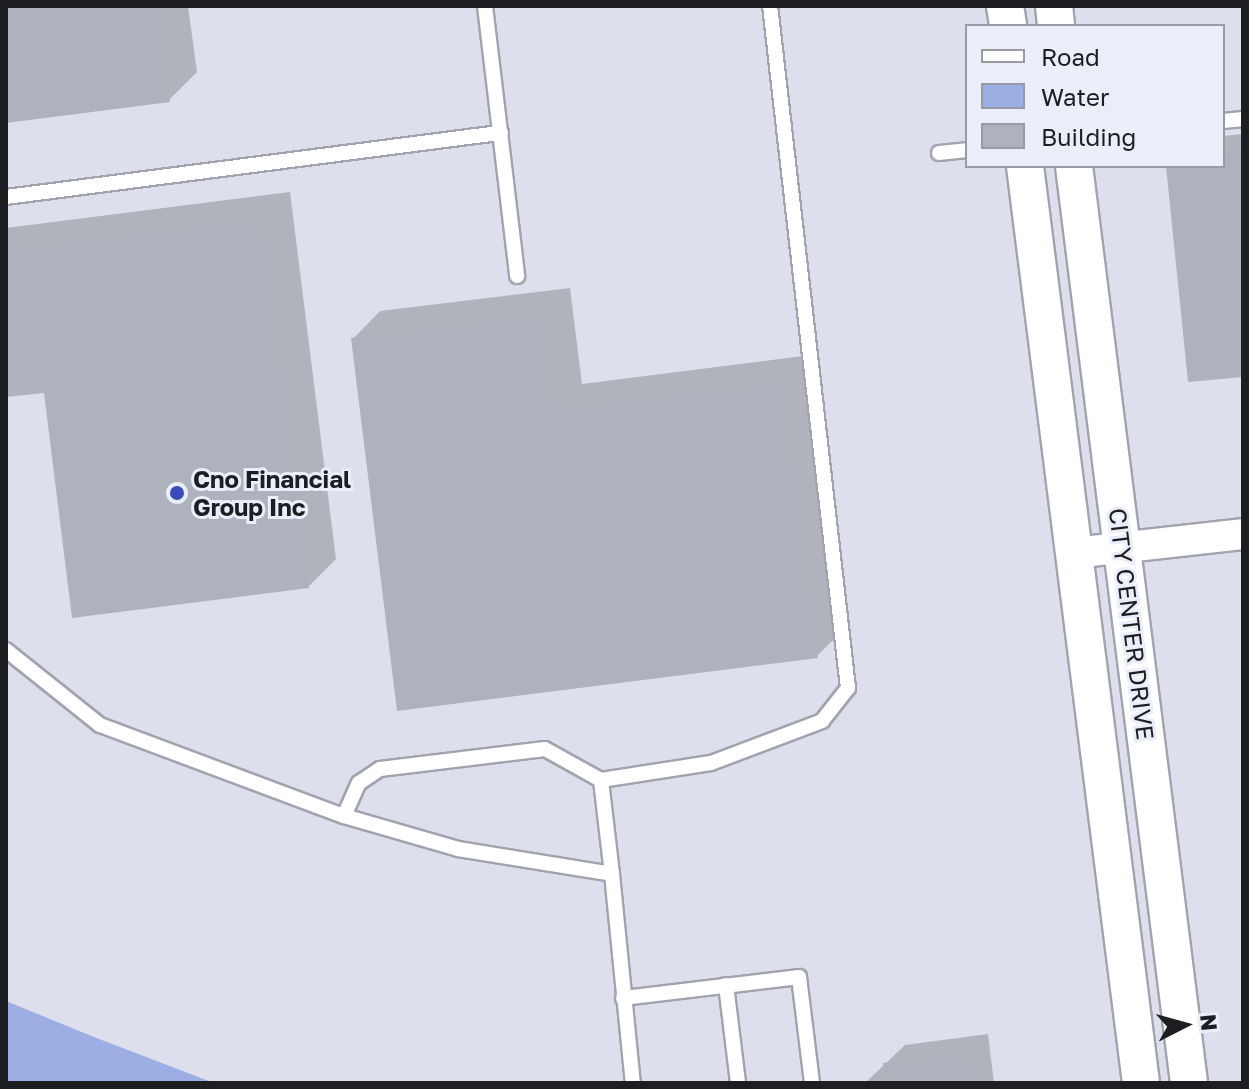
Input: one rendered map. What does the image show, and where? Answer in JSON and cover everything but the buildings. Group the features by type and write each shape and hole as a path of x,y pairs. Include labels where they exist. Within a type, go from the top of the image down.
{"street":[{"name":"CITY CENTER DRIVE","path":"1025,168 1141,1083"},
{"name":"CITY CENTER DRIVE","path":"1074,168 1189,1083"},
{"path":"1074,553 1243,534"}],"lane":[{"path":"485,6 517,276"},
{"path":"344,816 359,783 380,769 545,749 601,780 711,763 822,721 848,688 770,6"},
{"path":"6,197 501,133"},
{"path":"939,153 965,150"},
{"path":"6,650 100,725 344,816 458,849 612,874"},
{"path":"601,780 633,1083"},
{"path":"623,998 799,977 812,1083"},
{"path":"726,985 738,1083"}],"water":[{"path":"6,1001 94,1037 214,1083 6,1083"}],"place":[{"name":"Cno Financial Group Inc","path":"177,493"}]}
